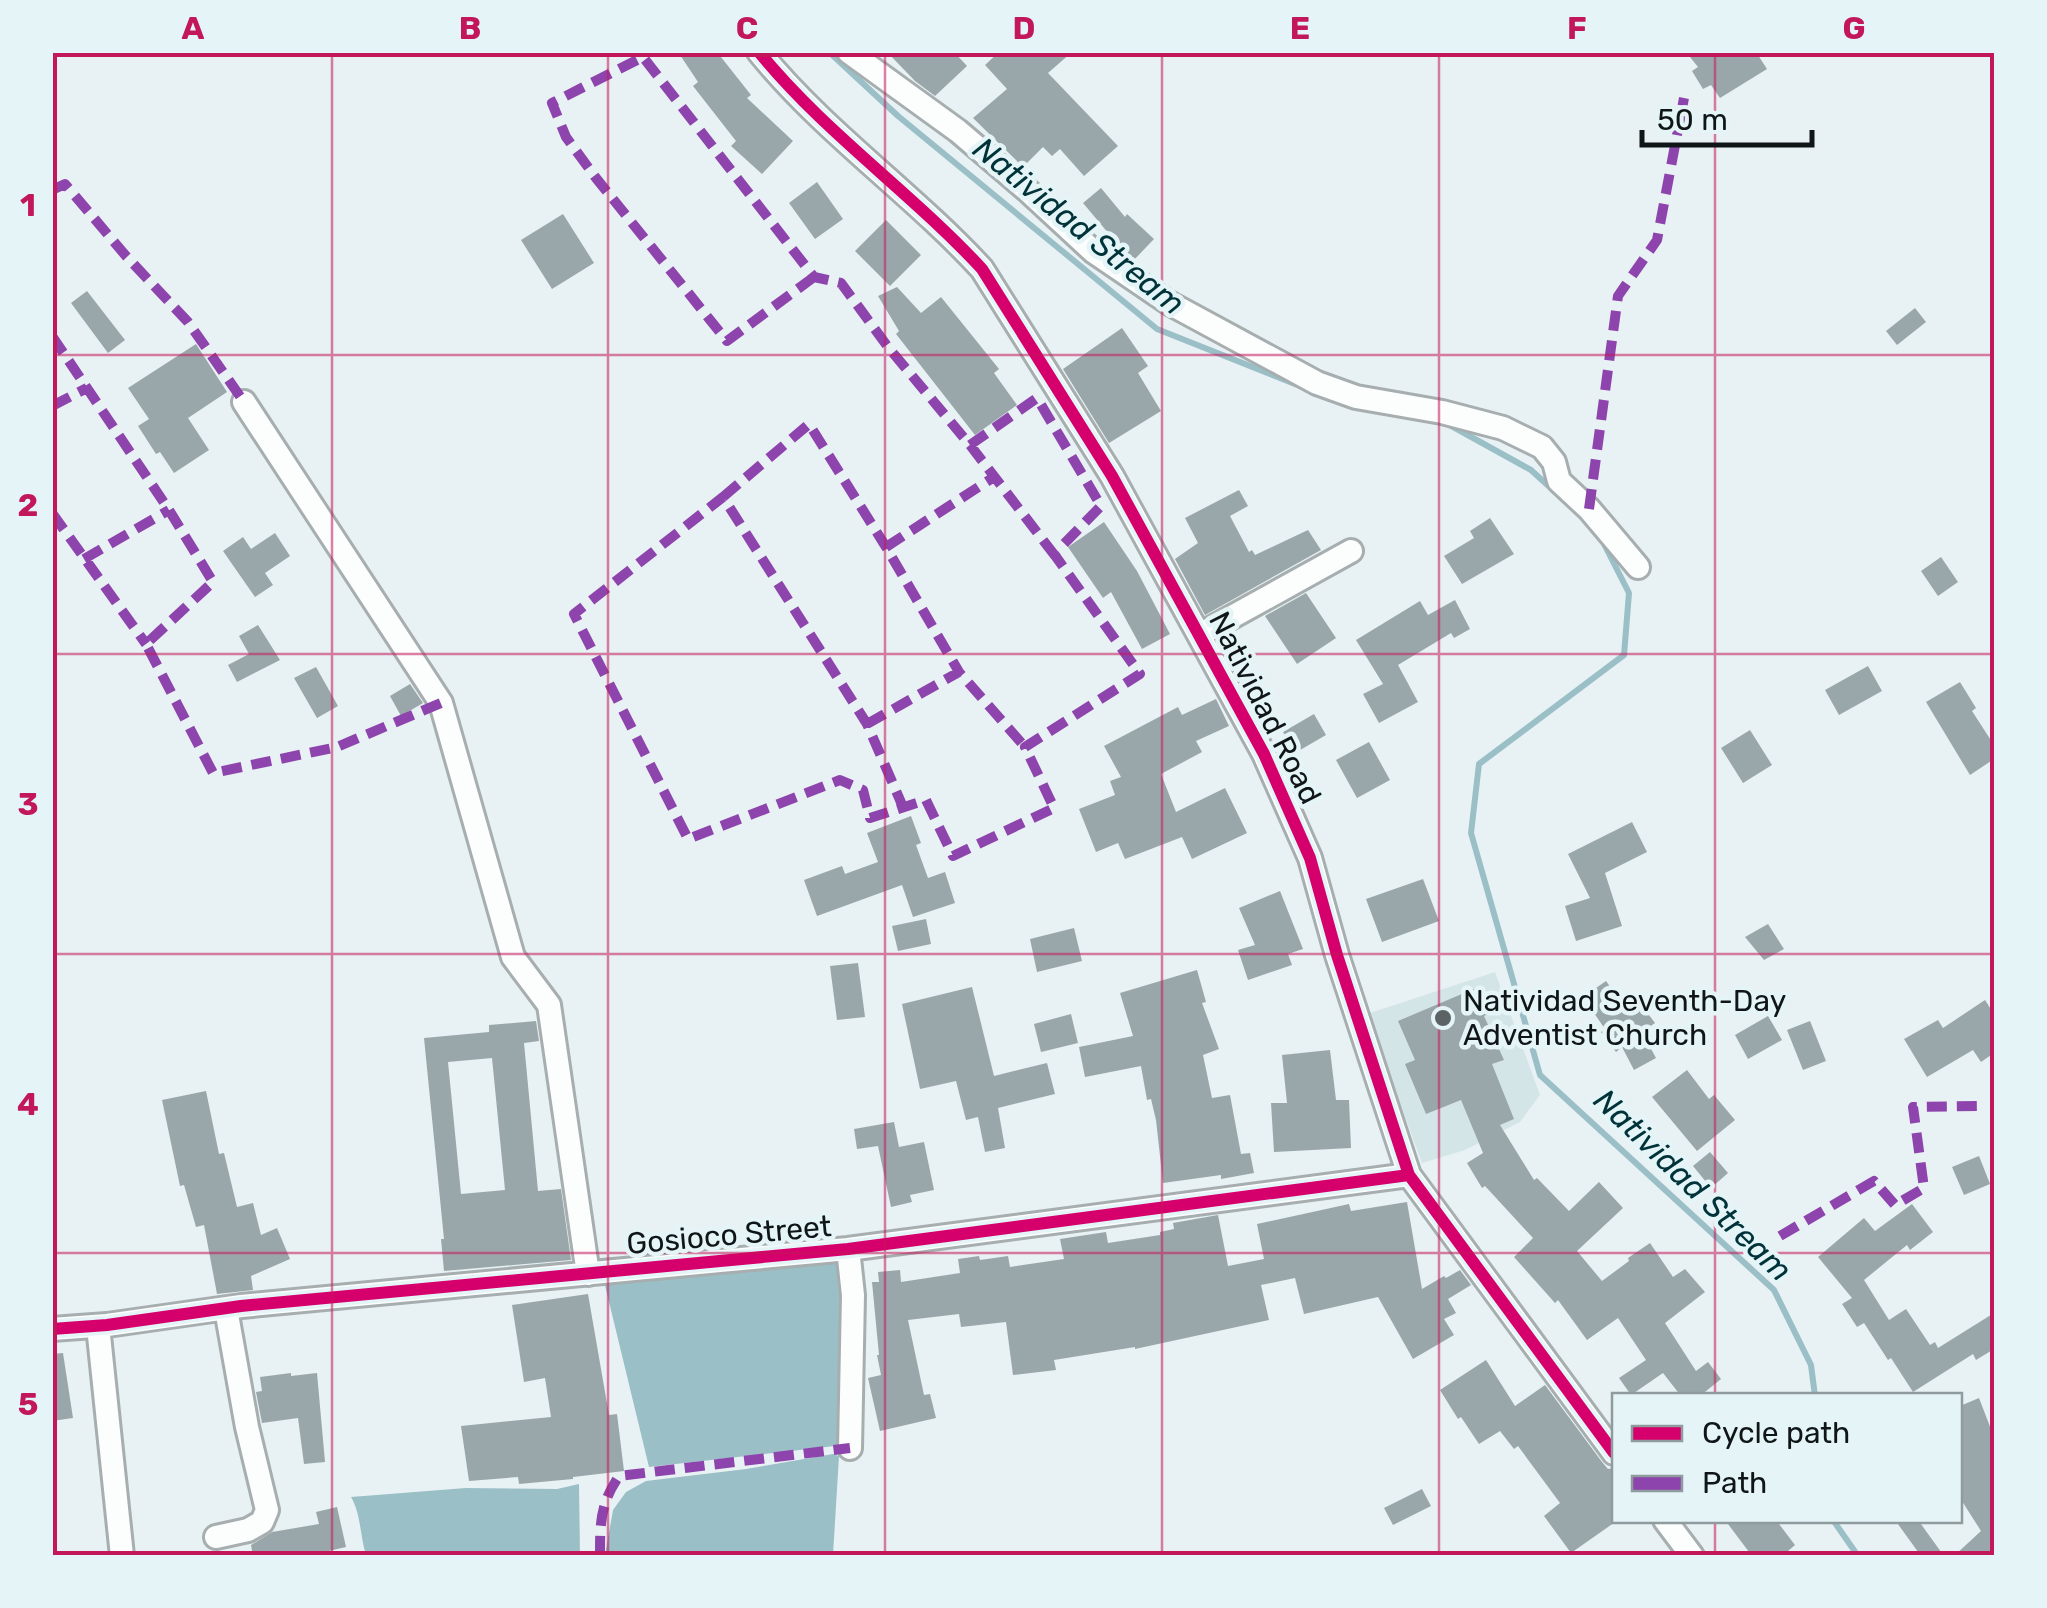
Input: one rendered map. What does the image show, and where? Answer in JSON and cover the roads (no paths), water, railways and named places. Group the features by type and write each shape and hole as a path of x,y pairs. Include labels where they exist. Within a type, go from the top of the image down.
{"street":[{"name":"Natividad Road","path":"759,52 789,86 956,240 982,270 1112,476 1264,754 1310,858 1409,1175 1612,1449"},
{"path":"849,52 958,132 1094,252 1169,303 1317,383 1356,397 1442,412 1503,428 1542,447 1554,462 1559,482 1589,509 1638,567"},
{"path":"244,402 441,704 512,956 549,1005 588,1274"},
{"path":"1201,634 1351,551"},
{"name":"Gosioco Street","path":"52,1330 226,1308 848,1249 1409,1175"},
{"path":"848,1249 853,1294 850,1448"},
{"path":"216,1537 248,1530 262,1522 267,1510 226,1308"},
{"path":"98,1326 122,1556"},
{"path":"1667,1523 1692,1556"}],"water":[{"path":"843,1260 844,1445 649,1467 603,1277"},
{"path":"839,1456 833,1555 605,1555 613,1510 626,1492 646,1481"},
{"path":"579,1484 580,1555 366,1555 351,1497 466,1488 557,1489"}],"waterway":[{"name":"Natividad Stream","path":"829,52 898,116 1157,329 1305,388"},
{"name":"Natividad Stream","path":"1446,423 1531,470 1554,491"},
{"name":"Natividad Stream","path":"1601,538 1629,593 1624,655 1479,764 1471,833 1540,1075 1774,1290 1811,1365 1815,1393"},
{"name":"Natividad Stream","path":"1835,1523 1858,1556"}],"place":[{"name":"Natividad Seventh-Day Adventist Church","path":"1443,1018"}]}
